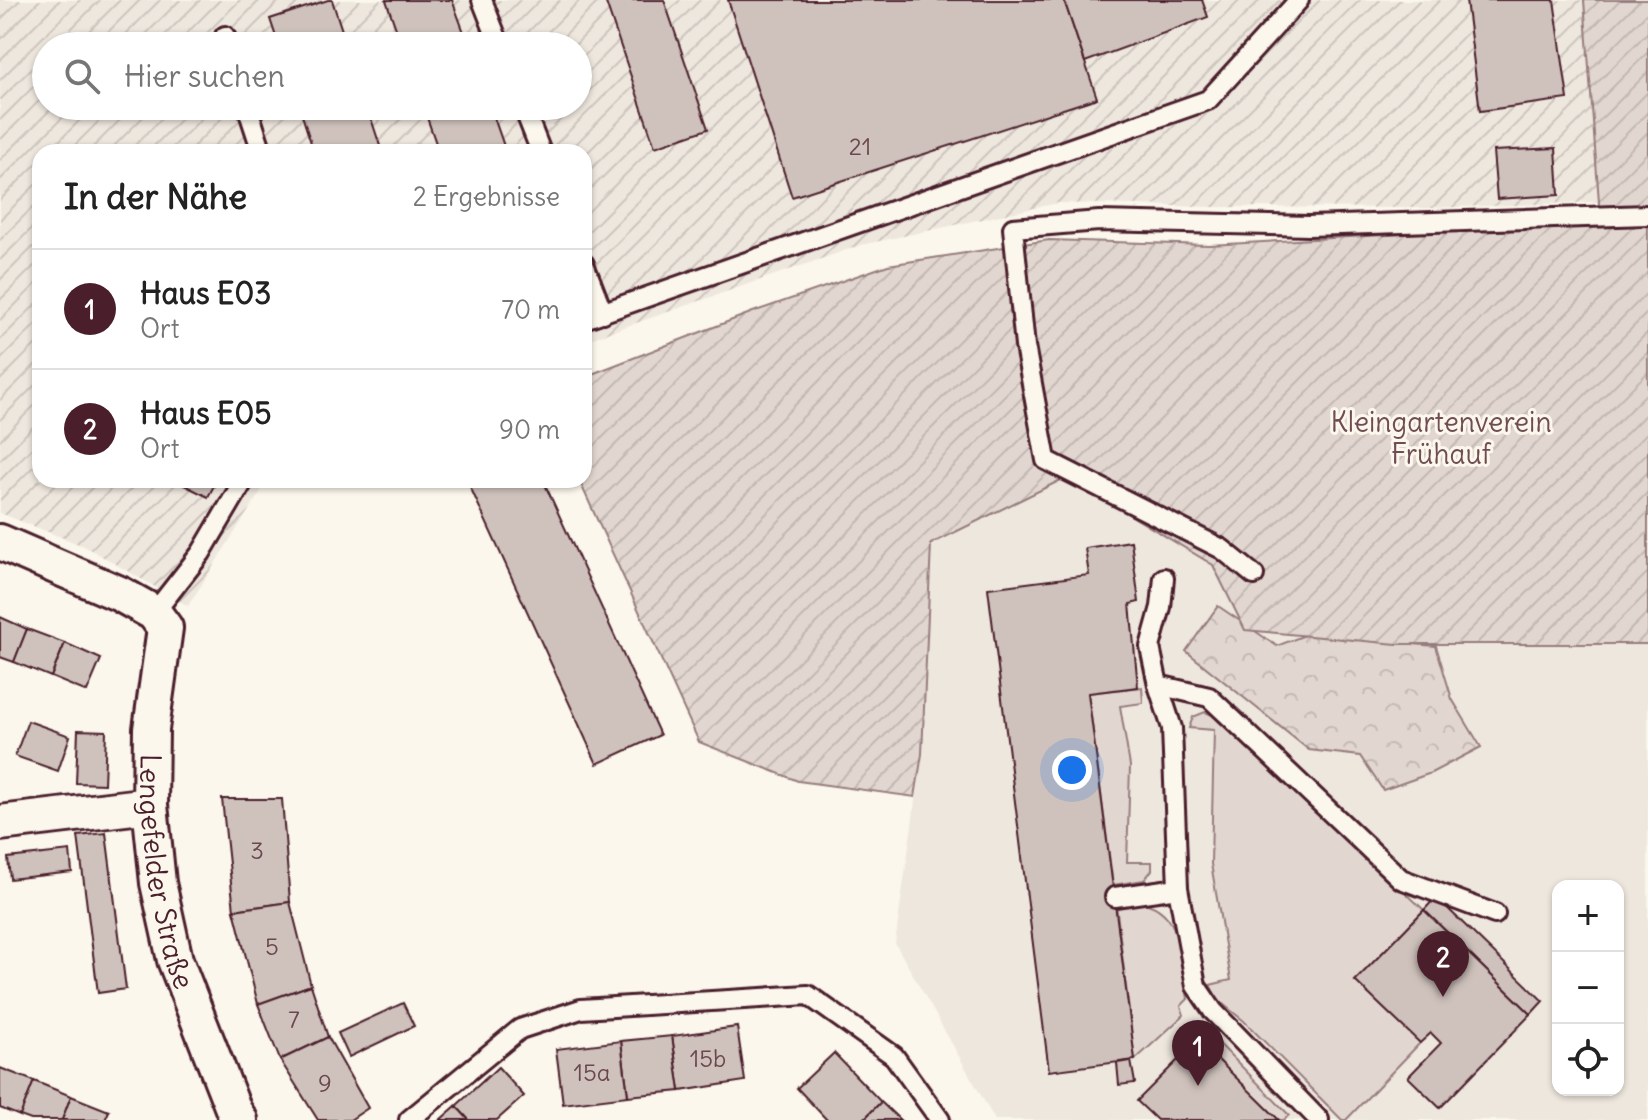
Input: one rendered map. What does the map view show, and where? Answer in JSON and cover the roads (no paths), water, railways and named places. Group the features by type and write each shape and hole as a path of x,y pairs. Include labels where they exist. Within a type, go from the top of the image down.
{"street":[{"path":"0,542 120,594 154,613"},
{"name":"Lengefelder Straße","path":"154,613 165,628 151,729 150,805 158,883 175,960 240,1120"},
{"path":"0,823 150,805"}],"lane":[{"path":"482,0 495,32"},
{"path":"592,316 1208,100 1299,0"},
{"path":"252,120 259,144"},
{"path":"528,120 538,144"},
{"path":"1254,575 1222,549 1046,460 1025,346 1013,228 1099,221 1309,226 1648,215"},
{"path":"592,285 603,313"},
{"path":"154,613 201,553 239,488"},
{"path":"1164,578 1161,607 1150,647 1172,728 1178,888 1196,986 1205,1002 1319,1120"},
{"path":"1158,685 1209,697 1401,879 1495,914"},
{"path":"1115,897 1178,888"},
{"path":"409,1120 520,1029 581,1009 808,995 894,1056 940,1120"}],"place":[{"name":"Haus E05","path":"1443,997"},
{"name":"Haus E03","path":"1198,1086"}],"park label":[{"name":"Kleingartenverein Frühauf","path":"1441,438"}]}
